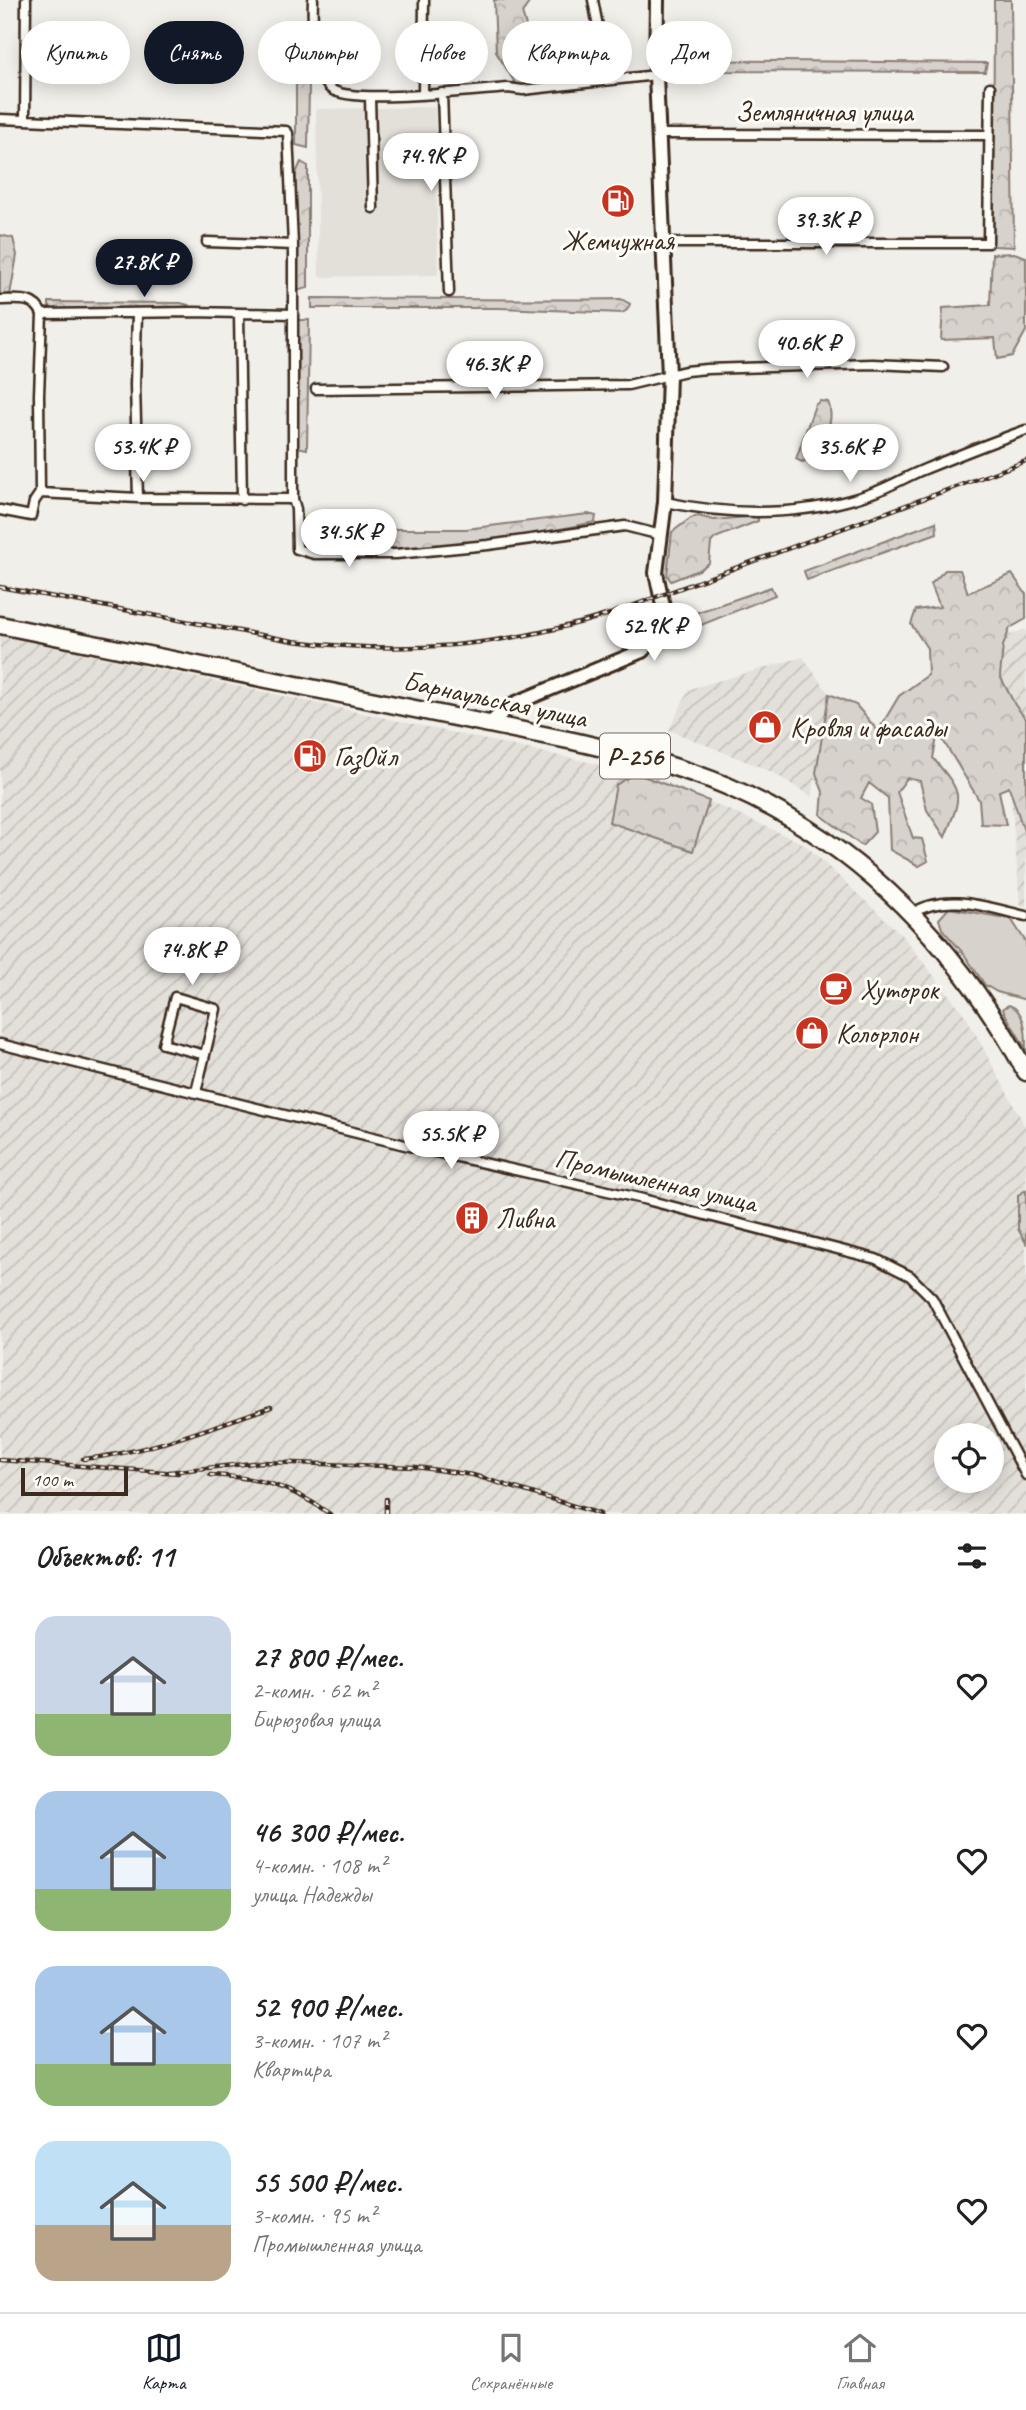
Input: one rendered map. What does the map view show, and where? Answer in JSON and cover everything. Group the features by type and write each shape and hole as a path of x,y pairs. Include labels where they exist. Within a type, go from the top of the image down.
{"highway":[{"name":"Барнаульская улица","path":"0,625 489,724 660,762 727,786 773,809 827,843 870,876 911,914 944,948 972,984 1026,1072"}],"street":[{"path":"24,119 26,0"},
{"path":"313,0 318,63 330,89 342,94 370,98 508,88 523,90 574,84"},
{"path":"423,94 424,0"},
{"path":"593,0 597,21"},
{"path":"657,0 657,21"},
{"path":"489,724 511,705 642,651 662,633 666,620 656,573 664,502 669,375 656,84"},
{"path":"665,243 988,243 990,87"},
{"path":"442,93 449,292"},
{"path":"370,98 373,208"},
{"path":"0,119 286,131 290,138 293,245 293,499 298,549 314,554 396,554 488,545 625,526 661,535"},
{"name":"Земляничная улица","path":"659,134 989,135"},
{"path":"206,242 293,245"},
{"path":"0,300 32,301 42,314 40,494 34,502 31,516 0,510"},
{"path":"42,314 293,314"},
{"path":"137,314 135,385 138,498"},
{"path":"239,314 242,500"},
{"path":"316,389 628,385 707,369 916,364 943,367"},
{"path":"664,502 705,510 754,512 798,510 832,504 872,493 956,456 1026,430"},
{"path":"40,494 293,499"},
{"path":"911,914 923,906 941,902 964,902 1026,916"},
{"path":"196,1092 205,1055 216,1009 175,997 163,1044 205,1055"},
{"name":"Промышленная улица","path":"0,1044 413,1147 643,1199 876,1259 910,1276 932,1298 1026,1475"}],"shaded area":[{"path":"435,107 438,275 319,277 316,109"},
{"path":"1026,629 1026,906 1020,904 998,639"},
{"path":"0,635 653,776 804,844 902,935 967,1018 1026,1128 1026,1514 0,1514"},
{"path":"803,657 829,694 812,797 772,772 669,730 689,689"}],"green space":[{"path":"494,0 531,0 522,13 525,21 502,21 502,62 496,52"},
{"path":"994,0 1011,0 1014,247 993,246"},
{"path":"732,61 987,63 985,72 732,71"},
{"path":"296,84 309,84 308,148 296,145"},
{"path":"301,162 308,166 308,288 295,291 296,173"},
{"path":"0,235 13,238 17,255 10,295 0,295"},
{"path":"1014,253 1026,257 1026,331 1012,356 997,359 995,338 941,340 943,308 990,305 992,254"},
{"path":"312,298 621,299 630,304 622,313 499,308 312,308"},
{"path":"49,302 188,305 184,308 53,309"},
{"path":"297,320 309,320 307,449 297,447"},
{"path":"820,401 828,402 829,428 815,453 802,462 796,459 815,405"},
{"path":"588,514 596,516 595,522 482,545 329,551 319,547 326,529 466,529"},
{"path":"698,516 714,520 758,516 758,521 715,538 711,543 709,563 671,581 667,575 672,532"},
{"path":"936,522 937,533 807,580 804,571"},
{"path":"945,570 960,570 968,593 1012,574 1026,594 1026,619 1010,628 1003,646 1000,676 1015,705 1026,719 1026,832 1025,834 1009,787 999,791 1006,825 981,824 979,800 938,732 933,758 950,780 957,795 955,812 945,837 927,810 920,781 907,778 897,792 913,838 922,839 928,861 919,866 890,850 888,798 869,783 861,798 871,804 875,832 862,846 821,815 823,792 816,773 829,694 856,705 878,731 899,696 928,675 927,648 911,624 916,610 940,607 931,584"},
{"path":"771,587 775,595 674,636 675,620"},
{"path":"635,773 709,801 693,851 609,822 616,785"},
{"path":"949,908 1011,919 1026,942 1026,1000 997,992 985,985 964,954 942,929 939,919"},
{"path":"1009,1005 1022,1017 1026,1049 1004,1012 1003,1008"},
{"path":"1026,1190 1026,1243 1018,1229 1018,1195"}],"railway":[{"path":"0,587 293,641 374,647 492,641 610,614 1026,461"},
{"path":"83,1459 155,1445 271,1407"},
{"path":"0,1460 178,1473"},
{"path":"169,1472 262,1462 416,1467 473,1475 600,1514"},
{"path":"210,1475 244,1478 273,1485 302,1496 330,1514"},
{"path":"386,1499 386,1514"}],"place":[{"name":"Жемчужная","path":"618,201"},
{"name":"Кровля и фасады","path":"765,727"},
{"name":"ГазОйл","path":"310,756"},
{"name":"Хуторок","path":"836,989"},
{"name":"Колорлон","path":"812,1033"},
{"name":"Ливна","path":"472,1218"}]}
